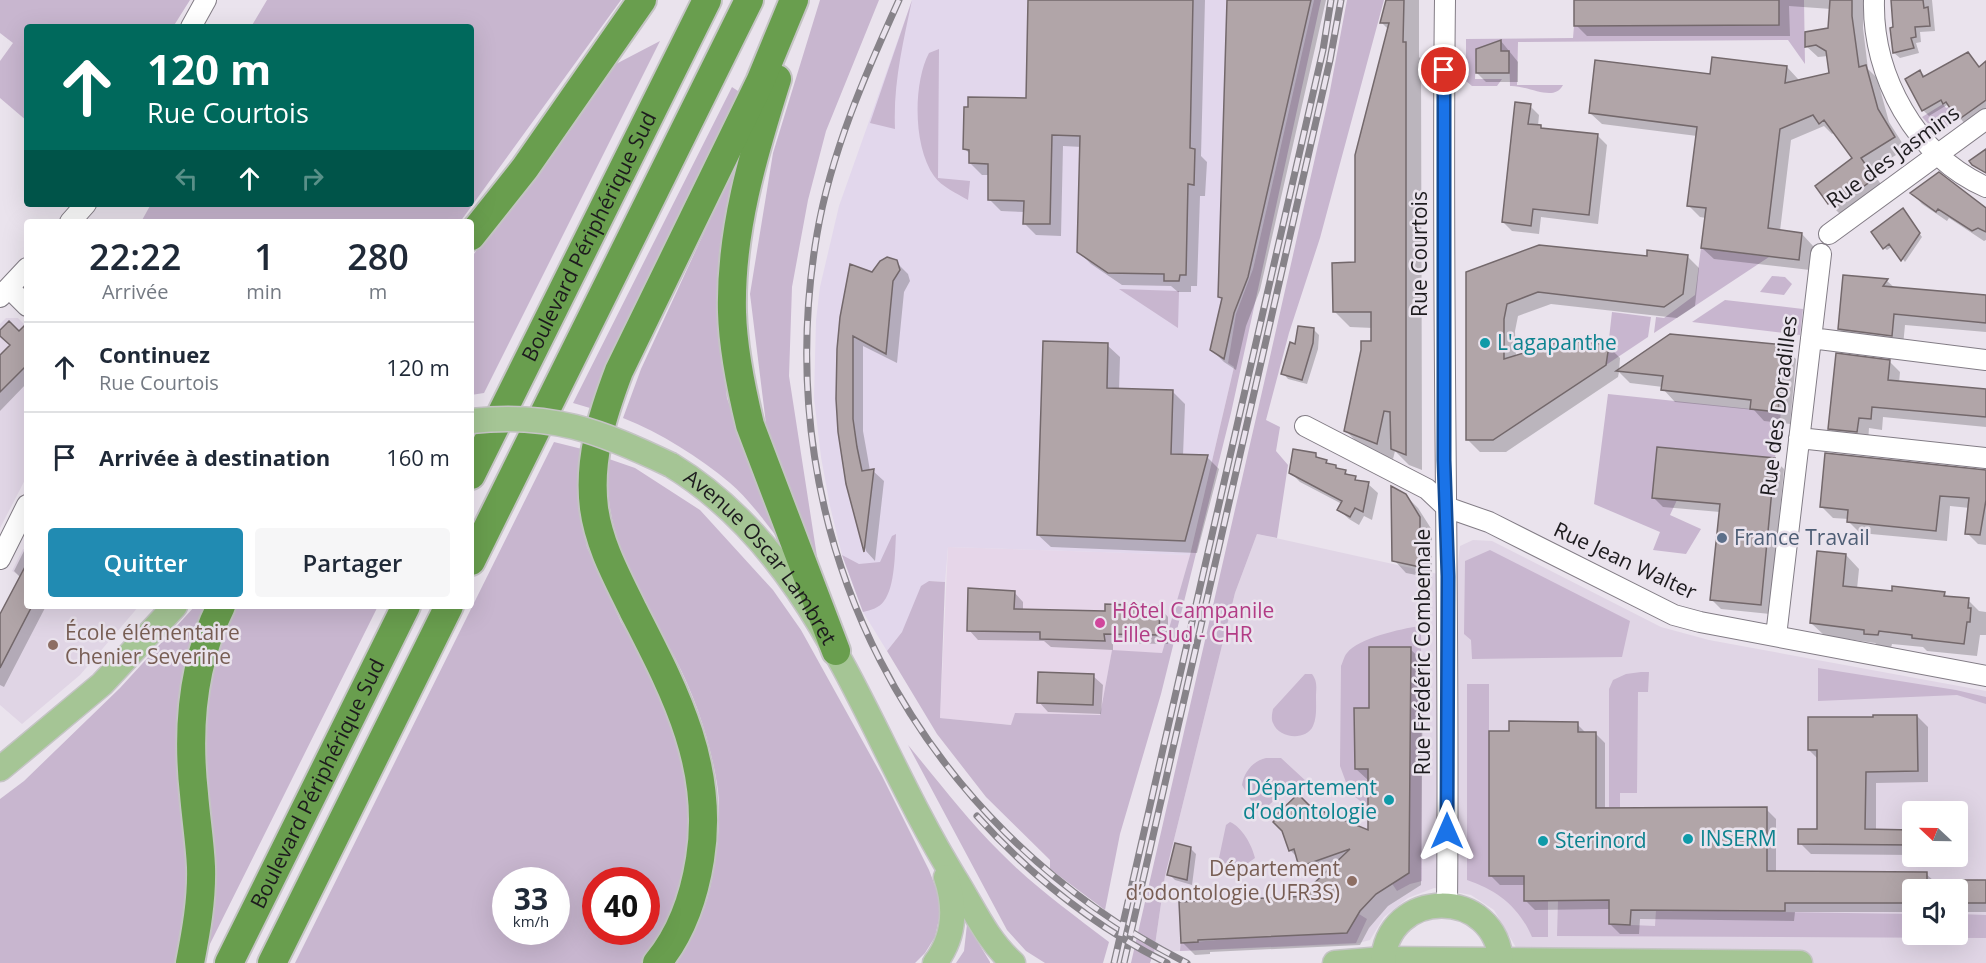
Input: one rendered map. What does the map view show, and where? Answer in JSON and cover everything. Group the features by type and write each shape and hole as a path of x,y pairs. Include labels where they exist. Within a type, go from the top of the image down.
{"highway":[{"path":"474,232 525,168 642,0"},
{"name":"Boulevard Périphérique Sud","path":"474,469 706,0"},
{"path":"474,555 749,0"},
{"path":"657,963 679,930 690,903 698,873 704,809 696,757 682,711 613,571 599,530 594,509 593,485 597,436 619,371 760,82 794,0"},
{"path":"804,0 752,161 736,246 732,312 738,371 750,425 836,651"},
{"path":"190,963 198,922 201,870 194,793 192,723 199,669 220,609"},
{"name":"Boulevard Périphérique Sud","path":"230,963 405,609"},
{"path":"272,963 447,609"}],"main road":[{"name":"Avenue Oscar Lambret","path":"474,421 519,418 572,426 617,441 671,465 695,480 725,504 760,541 836,651 860,694 935,846 987,935 1012,963"},
{"path":"0,769 102,684 172,609"},
{"name":"Avenue Oscar Lambret","path":"935,846 953,899 953,915 945,948 935,963"},
{"path":"1383,961 1386,943 1401,922 1422,908 1447,905 1464,909 1485,923 1498,944 1501,962"},
{"path":"1335,963 1383,961 1800,963"}],"street":[{"path":"193,24 206,0"},
{"name":"Rue Courtois","path":"1445,0 1446,507"},
{"path":"1874,0 1876,36 1885,74 1898,103 1938,154 1962,174 1986,187"},
{"name":"Rue des Jasmins","path":"1829,234 1986,119"},
{"path":"73,219 83,207"},
{"name":"Rue des Doradilles","path":"1776,636 1821,254"},
{"path":"24,271 4,292 24,304"},
{"path":"1811,338 1986,360"},
{"name":"Rue Jean Walter","path":"1305,426 1427,489 1446,507 1489,522 1674,615 1700,622 1986,676"},
{"path":"1799,438 1986,458"},
{"name":"Rue Frédéric Combemale","path":"1446,507 1448,576 1447,905"},
{"path":"0,559 24,511"}],"shaded area":[{"path":"0,0 190,0 175,24 24,24 24,118 0,98 0,61 13,43 0,33"},
{"path":"267,0 621,0 474,203 474,24 253,24"},
{"path":"820,0 879,0 826,131 808,200 792,287 789,376 818,563 766,424 750,294 773,153"},
{"path":"912,0 1314,0 1253,269 1228,362 1234,367 1190,555 948,547 945,582 929,581 902,632 887,651 863,612 842,555 830,506 814,398 816,320 820,287 839,206"},
{"path":"912,0 897,80 895,129 870,123"},
{"path":"1314,0 1321,0 1231,413 1161,694 1120,834 1105,910 1050,869 1050,860 986,797 937,734 887,651 902,632 921,586 929,581 945,582 940,718 1011,725 1015,713 1100,715 1112,650 1162,653 1190,555 1234,367 1228,363 1236,314 1253,269"},
{"path":"1347,0 1384,0 1320,238 1289,333 1266,420 1280,427 1276,451 1288,465 1277,538 1257,534 1235,593 1165,876 1154,952 1150,963 1131,963 1329,96"},
{"path":"1779,0 1804,0 1805,64 1788,40 1518,42 1517,85 1563,85 1553,93 1547,93 1510,86 1509,51 1501,51 1501,40 1476,49 1475,79 1502,79 1497,86 1472,86 1466,81 1466,39 1573,38 1574,26"},
{"path":"660,41 484,393 474,395 474,254 614,65"},
{"path":"939,49 938,178 970,181 968,200 937,180 927,164 922,149 918,115 920,81 929,53"},
{"path":"732,87 741,93 650,274 590,408 573,403"},
{"path":"1943,104 1946,108 1949,107 1958,120 1941,131 1935,131 1922,117"},
{"path":"738,159 725,234 717,301 727,398 759,490 785,548 744,497 718,473 665,438 623,418 641,369"},
{"path":"149,207 471,207 462,219 143,219"},
{"path":"1701,248 1769,257 1654,333 1656,317 1664,318 1695,295"},
{"path":"1772,276 1785,277 1792,284 1784,295 1760,292"},
{"path":"1119,289 1179,291 1178,328"},
{"path":"1725,300 1803,309 1800,335 1692,322"},
{"path":"1612,312 1651,317 1648,337 1606,365"},
{"path":"6,318 18,318 24,324 24,482 0,528 0,324"},
{"path":"1608,394 1781,412 1775,458 1657,447 1652,498 1677,500 1670,515 1701,529 1686,554 1653,550 1660,532 1594,504"},
{"path":"554,442 582,449 580,508 587,547 621,622 654,676 676,726 690,790 688,854 681,887 660,939 660,867 582,867 582,945 657,945 643,963 295,963 471,609 474,609 474,603"},
{"path":"609,459 635,468 700,510 773,590 801,630 882,776 929,870 939,896 939,919 935,937 925,953 915,963 677,963 692,936 710,888 718,836 717,784 706,735 689,688 637,587 617,538 608,487"},
{"path":"896,534 894,569 888,595 880,605 863,612 842,555 859,564 880,562 892,536"},
{"path":"1257,534 1456,578 1460,546 1473,540 1492,541 1661,627 1709,640 1986,691 1986,963 1521,963 1521,956 1494,910 1471,895 1434,888 1408,898 1384,917 1370,940 1355,944 1154,952 1165,876 1235,593"},
{"path":"948,547 1190,555 1162,653 1112,651 1100,715 1016,713 1012,725 940,718"},
{"name":"École élémentaire Chenier Severine","path":"24,549 24,609 136,609 80,675 22,724 0,705 0,614 20,576 12,571"},
{"path":"1490,550 1630,621 1622,657 1472,659 1471,640 1464,634 1465,561"},
{"path":"192,609 207,609 186,912 175,963 0,963 0,799 24,781 120,688"},
{"path":"229,609 377,609 203,958 201,711"},
{"path":"1419,626 1421,628 1422,881 1397,891 1391,882 1411,648 1369,647 1369,708 1354,709 1355,769 1368,769 1368,807 1350,793 1340,766 1341,666 1347,653 1360,643 1380,635"},
{"path":"1818,668 1956,690 1986,697 1986,704 1957,695 1818,701"},
{"path":"1649,672 1648,692 1638,692 1637,793 1620,793 1620,807 1609,808 1609,924 1655,926 1656,910 1902,914 1902,938 1557,936 1558,901 1590,900 1590,876 1596,875 1596,807 1609,807 1609,689 1613,680 1626,674"},
{"path":"1305,674 1312,674 1316,682 1314,723 1310,731 1305,734 1286,735 1273,723 1273,709"},
{"path":"1467,684 1489,684 1489,875 1524,876 1524,901 1548,901 1548,937 1532,937 1514,908 1488,889 1467,880"},
{"path":"908,745 975,826 1012,863 1052,898 1109,942 1103,963 1045,963 1026,951 1007,930"},
{"path":"1266,758 1281,758 1307,782 1293,794 1286,790 1261,812 1253,804 1242,785 1250,768"},
{"path":"1230,822 1246,837 1255,858 1248,863 1225,867 1219,858 1226,825"},
{"path":"1359,914 1367,919 1356,943 1180,951 1181,940 1184,943 1249,937 1352,923"},
{"path":"1968,914 1986,915 1986,938 1968,938"},
{"path":"967,924 990,963 956,963 964,951"}],"building":[{"path":"1028,0 1193,0 1190,148 1195,149 1194,185 1188,184 1186,275 1180,275 1179,281 1164,281 1164,274 1108,273 1077,252 1080,136 1052,135 1050,224 1023,224 1024,201 988,200 988,164 969,163 969,150 963,149 964,107 968,107 968,97 1026,98"},
{"path":"1227,0 1311,0 1248,277 1234,313 1224,359 1210,350 1222,298 1218,297"},
{"path":"1386,0 1404,0 1403,42 1406,42 1406,455 1391,449 1390,412 1384,411 1377,444 1344,431 1361,341 1371,341 1371,312 1333,312 1332,263 1355,262 1355,155 1389,23 1380,23"},
{"path":"1574,0 1779,0 1779,25 1574,26"},
{"path":"1830,0 1852,0 1859,67 1866,65 1878,109 1895,137 1861,158 1875,178 1837,206 1833,200 1828,204 1815,186 1852,158 1824,120 1819,124 1813,115 1780,129 1768,228 1802,233 1799,260 1701,248 1706,208 1687,206 1697,127 1589,113 1595,60 1710,74 1712,57 1787,66 1785,83 1829,73 1826,51 1816,45 1805,47 1805,32 1828,28"},
{"path":"1891,0 1923,0 1924,8 1928,7 1930,26 1915,27 1916,37 1911,38 1914,48 1893,53 1890,28 1893,27"},
{"path":"1501,40 1501,51 1509,51 1509,73 1476,73 1476,49"},
{"path":"1968,52 1979,67 1986,61 1986,100 1958,120 1946,102 1943,104 1941,100 1922,111 1905,79 1920,70 1923,77"},
{"path":"1515,102 1531,104 1528,124 1541,125 1541,128 1598,134 1589,215 1533,209 1531,226 1502,222"},
{"path":"1986,149 1986,173 1969,161"},
{"path":"1939,172 1986,208 1986,232 1978,228 1972,231 1938,209 1936,212 1910,193"},
{"path":"1903,208 1920,233 1901,261 1889,244 1883,249 1871,232"},
{"name":"L'agapanthe","path":"1539,245 1647,256 1647,250 1688,255 1683,294 1664,307 1538,292 1507,304 1504,319 1504,359 1572,338 1572,341 1609,345 1606,365 1493,440 1466,440 1466,272"},
{"path":"887,257 897,260 900,270 893,281 886,354 853,336 853,419 857,447 862,471 874,469 864,552 846,484 838,432 837,349 840,317 850,264 872,272 880,261"},
{"path":"1843,275 1888,279 1883,286 1986,295 1986,323 1894,314 1892,336 1838,329"},
{"path":"9,321 19,331 24,326 24,368 0,392 0,355 10,345 0,336 0,330"},
{"path":"1298,326 1314,328 1313,343 1302,380 1281,374 1290,342 1295,344"},
{"path":"1670,334 1784,345 1778,412 1750,409 1751,400 1661,390 1663,376 1616,371"},
{"path":"1043,341 1108,343 1107,388 1173,390 1171,454 1208,455 1185,541 1037,535"},
{"path":"1836,353 1890,360 1888,380 1986,389 1986,417 1872,407 1871,419 1859,418 1857,432 1828,429"},
{"path":"1657,447 1775,458 1761,605 1710,600 1720,504 1652,498"},
{"path":"1293,449 1316,453 1316,457 1327,460 1326,463 1346,470 1345,474 1356,476 1355,480 1369,482 1363,512 1355,508 1350,517 1337,510 1342,501 1289,473"},
{"path":"1825,453 1986,470 1986,500 1980,535 1965,534 1969,498 1940,496 1936,531 1847,522 1848,510 1820,507"},
{"path":"1391,486 1406,494 1420,517 1420,567 1392,561"},
{"path":"1817,551 1846,554 1843,586 1892,591 1892,586 1945,592 1944,596 1969,598 1970,622 1967,622 1964,644 1912,638 1912,635 1879,631 1878,635 1864,634 1864,630 1810,623"},
{"path":"24,569 24,609 30,609 0,668 0,614"},
{"path":"968,588 1015,591 1014,609 1105,611 1105,604 1160,606 1159,635 1104,634 1105,641 1040,639 1040,632 967,631"},
{"name":"Département d’odontologie","path":"1369,647 1411,647 1409,873 1376,894 1360,911 1347,933 1198,940 1198,942 1181,943 1179,902 1309,896 1307,890 1350,849 1299,867 1294,849 1289,851 1282,831 1273,822 1277,818 1275,816 1298,794 1310,806 1368,830 1368,769 1355,769 1354,708 1369,708"},
{"name":"Hôtel Campanile Lille Sud - CHR","path":"1038,672 1094,674 1093,705 1037,703"},
{"path":"1873,715 1917,715 1918,771 1866,772 1865,829 1902,830 1902,845 1798,844 1798,829 1817,829 1817,750 1808,750 1808,717 1873,717"},
{"path":"1509,721 1578,722 1578,732 1596,732 1596,808 1767,807 1767,871 1927,872 1927,879 1902,879 1902,903 1785,903 1785,911 1631,910 1630,925 1609,924 1609,900 1524,901 1524,876 1489,876 1489,731 1509,731"},
{"path":"1175,843 1191,847 1187,880 1167,875"},
{"path":"1968,880 1986,880 1986,903 1968,903"}],"railway":[{"path":"899,0 850,114 831,173 817,234 807,347 814,456 839,561 880,660 936,752 1007,833 1091,904 1187,963"},
{"path":"1114,963 1323,50 1331,0"},
{"path":"1124,963 1330,60 1341,0"},
{"path":"977,816 1019,859 1065,898 1140,949 1167,963"}],"place":[{"name":"L'agapanthe","path":"1485,343"},
{"name":"France Travail","path":"1722,538"},
{"name":"Hôtel Campanile Lille Sud - CHR","path":"1100,623"},
{"name":"École élémentaire Chenier Severine","path":"53,645"},
{"name":"Département d’odontologie","path":"1389,800"},
{"name":"INSERM","path":"1688,839"},
{"name":"Sterinord","path":"1543,841"},
{"name":"Département d’odontologie (UFR3S)","path":"1352,881"}],"route":[{"path":"1444,70 1444,460 1448,576 1447,831"}]}
